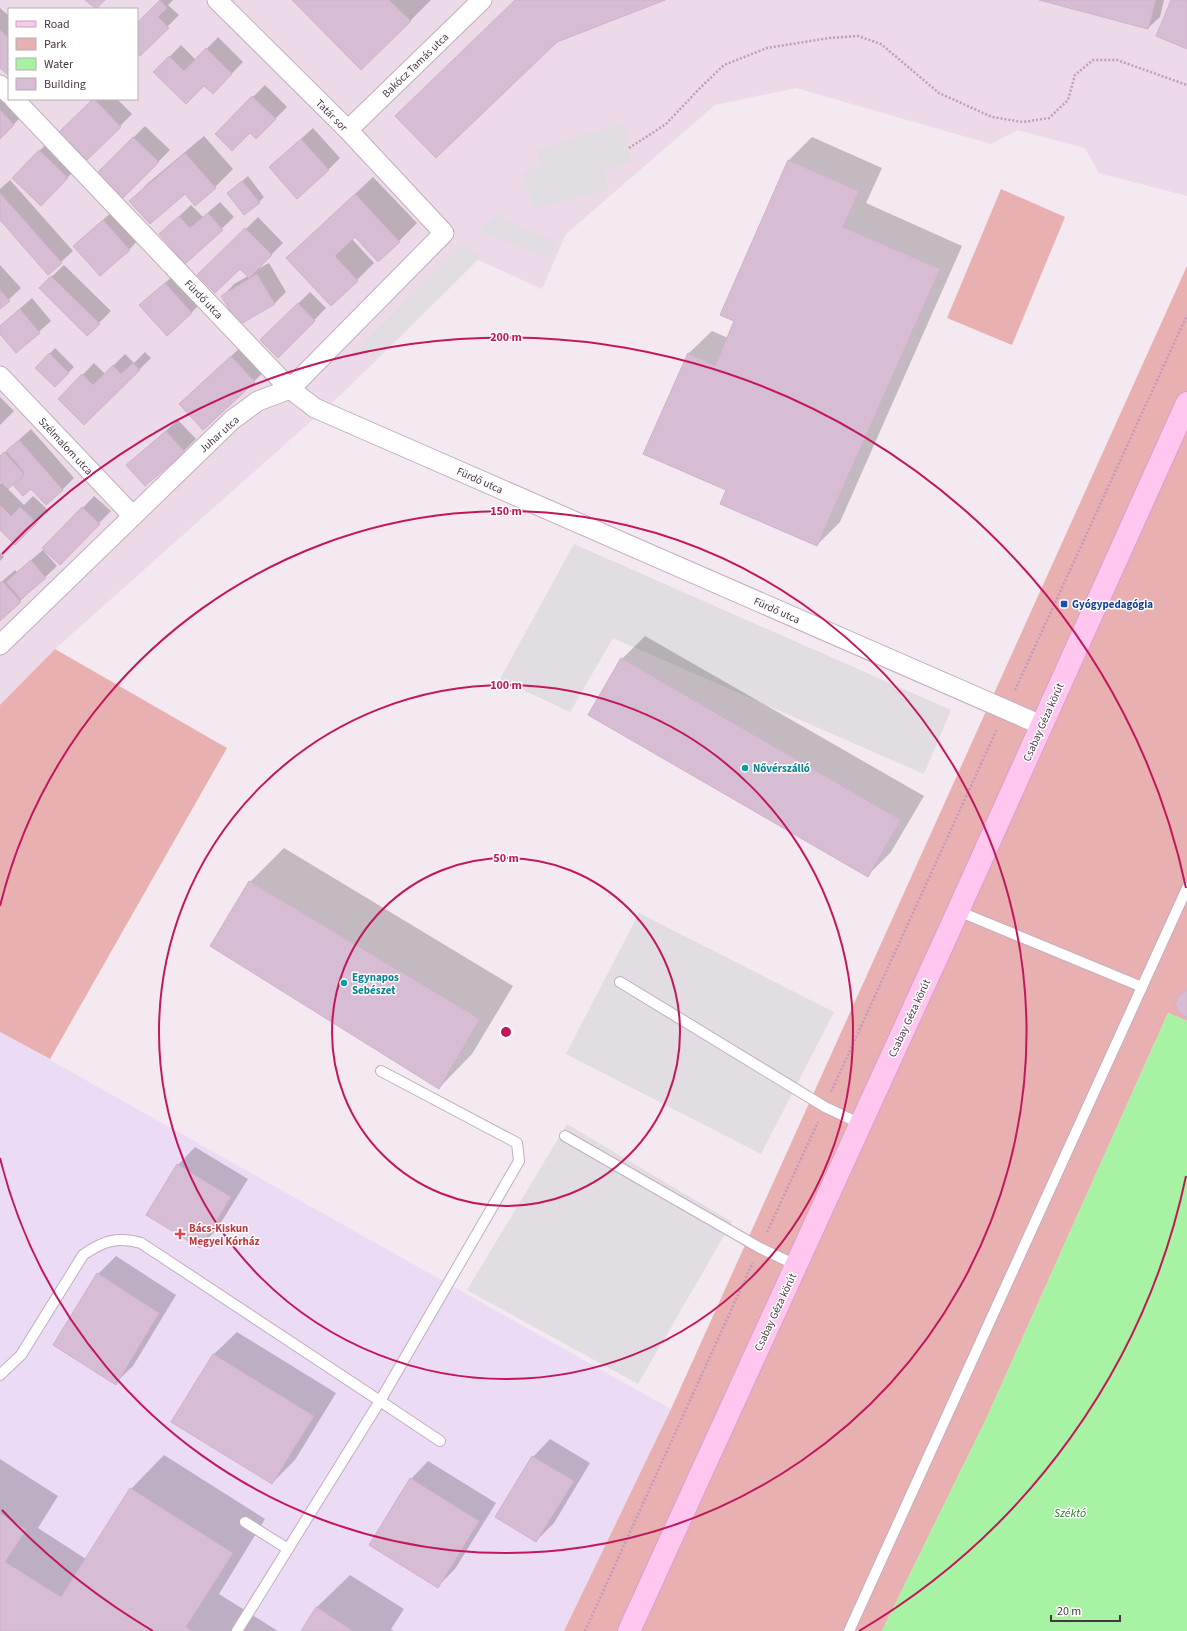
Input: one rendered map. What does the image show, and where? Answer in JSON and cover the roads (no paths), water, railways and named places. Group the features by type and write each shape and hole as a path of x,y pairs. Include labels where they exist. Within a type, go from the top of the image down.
{"street":[{"name":"Tatár sor","path":"217,0 348,130 444,233"},
{"name":"Bakócz Tamás utca","path":"348,130 482,0"},
{"path":"0,85 8,93"},
{"name":"Fürdő utca","path":"15,100 290,389 315,408 1041,726"},
{"name":"Juhar utca","path":"0,645 232,420 258,401 290,389 444,233"},
{"name":"Szélmalom utca","path":"0,376 133,516"},
{"name":"Csabay Géza körút","path":"629,1631 958,912 1187,403"}],"lane":[{"path":"849,1631 1187,889"},
{"path":"958,912 1142,988"},
{"path":"620,982 825,1107 861,1124"},
{"path":"237,1631 380,1401 519,1161 517,1143 381,1071"},
{"path":"565,1136 760,1248 796,1265"},
{"path":"0,1375 21,1355 83,1255 98,1245 114,1240 129,1240 141,1244 440,1440"},
{"path":"245,1522 288,1549"}],"water":[{"name":"Széktó","path":"1168,1013 1187,1021 1187,1631 882,1631 987,1417"}],"place":[{"name":"Gyógypedagógia","path":"1064,604"},
{"name":"Nővérszálló","path":"745,768"},
{"name":"Egynapos Sebészet","path":"344,983"},
{"name":"Bács-Kiskun Megyei Kórház","path":"180,1234"}]}
